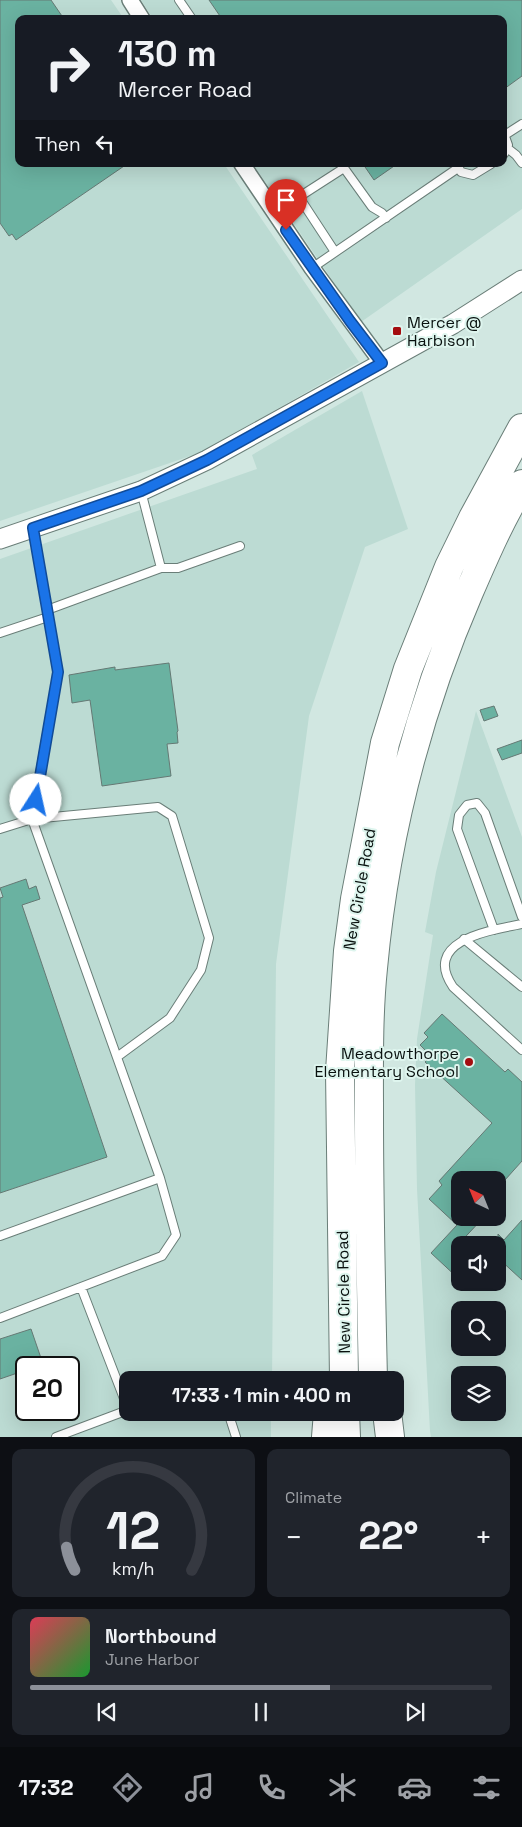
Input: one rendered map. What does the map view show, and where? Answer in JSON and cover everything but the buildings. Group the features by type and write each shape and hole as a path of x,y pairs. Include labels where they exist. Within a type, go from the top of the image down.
{"highway":[{"name":"New Circle Road","path":"344,1371 340,1071 344,989 355,899 385,743 408,670 449,567 473,518 522,428"},
{"name":"New Circle Road","path":"373,1371 369,1080 372,978 382,893 394,825 410,759 432,685 484,556 522,484"},
{"path":"370,1257 383,1371"},
{"path":"332,1371 342,1268"},
{"path":"326,1437 327,1421"},
{"path":"345,1421 346,1437"},
{"path":"373,1421 374,1437"},
{"path":"388,1421 390,1437"}],"street":[{"path":"130,0 139,15"},
{"path":"244,167 312,268 382,363"},
{"path":"0,539 141,491 216,455 453,324 522,280"}],"lane":[{"path":"179,0 189,15"},
{"path":"507,133 522,124"},
{"path":"507,151 516,155 522,163"},
{"path":"312,268 457,167"},
{"path":"459,167 464,173 473,175 486,167"},
{"path":"335,252 299,197 306,192 344,168 372,207 386,218"},
{"path":"141,491 161,568"},
{"path":"0,1318 162,1256 176,1236 160,1178 32,819 58,672 33,528"},
{"path":"0,633 161,568 178,568 240,546"},
{"path":"494,930 457,829 459,815 467,804 477,804 485,813 522,917"},
{"path":"0,829 32,819 158,807 172,816 209,938 201,970 170,1018 117,1057"},
{"path":"522,924 464,939 455,945 447,955 445,966 446,978 453,987 522,1050"},
{"path":"464,939 522,987"},
{"path":"0,1236 160,1178"},
{"path":"81,1287 119,1386"},
{"path":"56,1437 119,1412"},
{"path":"231,1421 236,1437"}],"shaded area":[{"path":"0,0 111,0 121,15 15,15 15,167 226,167 359,362 202,452 0,521"},
{"path":"141,0 522,0 522,209 361,322 255,167 507,167 507,15 150,15"},
{"path":"362,391 408,529 365,547 309,716 276,964 272,1371 119,1371 119,1421 271,1421 271,1437 0,1437 0,559 257,469 252,455"},
{"name":"Meadowthorpe Elementary School","path":"476,711 522,837 522,1437 431,1437 417,1189 415,1085 417,1039 433,935 425,932 436,872"}],"place":[{"name":"Mercer @ Harbison","path":"397,331"},
{"name":"Meadowthorpe Elementary School","path":"469,1062"}],"route":[{"path":"36,800 58,672 33,528 141,491 207,460 382,363 286,230"}]}
